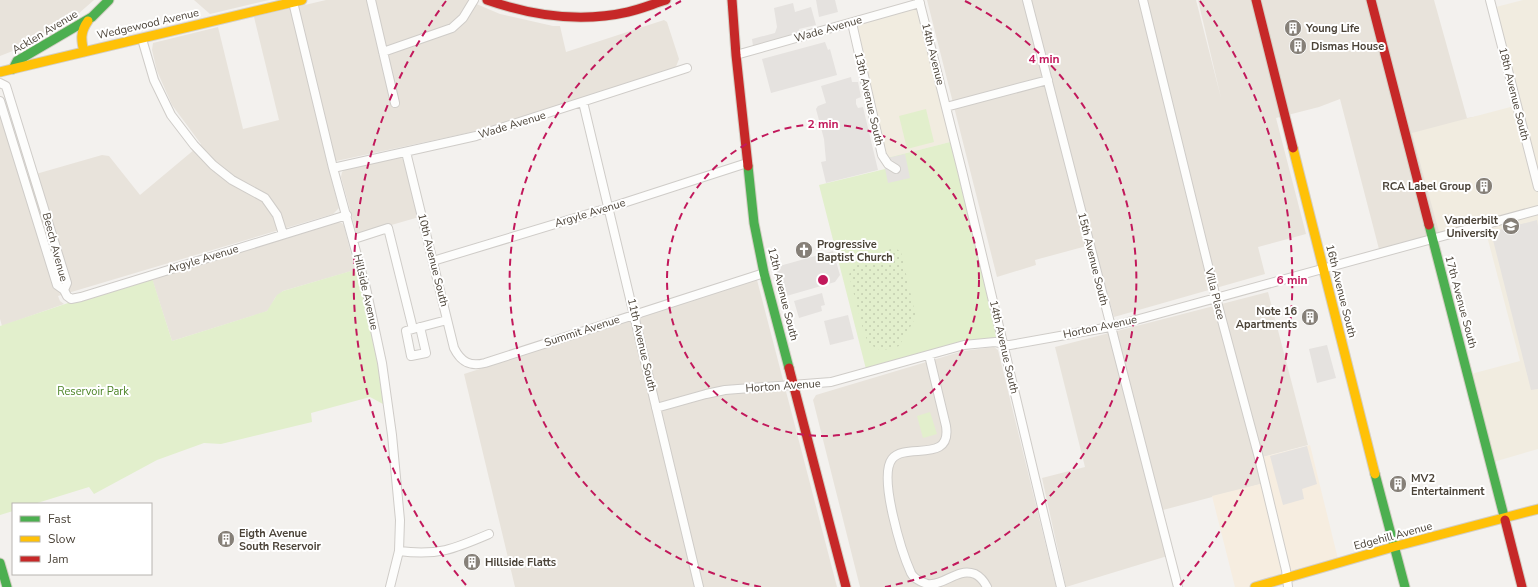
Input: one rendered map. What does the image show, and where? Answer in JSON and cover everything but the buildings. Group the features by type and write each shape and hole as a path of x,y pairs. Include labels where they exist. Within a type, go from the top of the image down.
{"main road":[{"name":"Acklen Avenue","path":"13,69 17,61 92,18 109,0"},
{"name":"Wedgewood Avenue","path":"0,72 302,0"},
{"path":"487,0 526,13 554,18 588,17 627,12 666,0"},
{"name":"12th Avenue South","path":"732,0 736,55 754,223 764,273 846,587"},
{"name":"16th Avenue South","path":"1256,0 1322,268 1405,587"},
{"name":"17th Avenue South","path":"1371,0 1522,587"},
{"path":"84,52 80,35 84,26 92,18"},
{"name":"Edgehill Avenue","path":"1255,587 1287,582 1394,547 1538,509"},
{"path":"0,563 7,587"}],"street":[{"path":"371,0 395,103"},
{"path":"383,52 452,28 463,18 474,0"},
{"name":"15th Avenue South","path":"1027,0 1178,587"},
{"name":"Villa Place","path":"1142,0 1216,298 1259,458 1287,582"},
{"name":"18th Avenue South","path":"1491,0 1538,187"},
{"name":"Hillside Avenue","path":"292,2 333,168 354,240 373,318 386,390 400,520 399,552 390,587"},
{"name":"Wade Avenue","path":"736,55 852,23 920,2"},
{"name":"14th Avenue","path":"920,2 946,107"},
{"name":"13th Avenue South","path":"852,23 882,155 885,160 896,169"},
{"path":"142,39 154,80 171,114 194,145 213,165 232,180 265,198 277,215 283,234"},
{"name":"Wade Avenue","path":"333,168 476,136 687,68"},
{"path":"946,107 1048,80"},
{"name":"Beech Avenue","path":"0,83 6,86 38,188 67,283 64,290 57,285 0,101"},
{"name":"11th Avenue South","path":"583,102 635,313 699,587"},
{"name":"14th Avenue South","path":"946,107 1061,587"},
{"name":"10th Avenue South","path":"406,152 454,348 460,357 468,364"},
{"name":"Argyle Avenue","path":"433,261 608,208 747,163"},
{"path":"29,192 38,188"},
{"name":"Horton Avenue","path":"656,408 725,390 832,382 964,346 995,342 1010,345 1110,327 1538,210"},
{"name":"Argyle Avenue","path":"64,290 66,296 71,299 81,297 347,215"},
{"path":"354,240 388,228 417,328 447,320"},
{"name":"Summit Avenue","path":"468,364 477,365 485,363 635,313 764,273"},
{"path":"929,355 947,429 947,436 942,444 934,450 901,454 896,456 891,461 887,476 893,514 911,572 915,578 924,583 932,584 960,573 968,573 980,577 985,582 987,587"},
{"path":"399,552 439,552 463,545 488,534"}],"shaded area":[{"path":"0,0 94,0 78,14 33,43 0,56"},
{"path":"194,0 269,0 210,14"},
{"path":"326,0 467,0 500,14 553,26 560,26 566,52 664,20 667,22 679,59 675,69 472,132 327,163 339,208 333,214 58,296 60,301 64,304 2,326 0,319 0,110 22,178 102,155 109,156 140,195 201,144 172,105 157,71 152,50 153,43 218,27 243,129 279,120 254,17"},
{"path":"816,0 835,0 838,12 819,17"},
{"path":"927,0 1196,0 1221,98 1198,0 1434,0 1467,118 1518,110 1538,210 1380,253 1340,99 1319,107 1276,118 1306,234 1258,247 1265,274 1114,317 1094,244 1035,260 1036,265 997,277"},
{"name":"Vanderbilt University","path":"1523,0 1538,0 1538,449 1490,463 1467,375 1520,361 1483,221 1439,232 1412,133 1518,105 1492,8"},
{"path":"793,3 795,12 811,7 816,25 799,29 800,32 753,46 752,39 775,33 777,27 774,8"},
{"path":"920,3 954,141 883,159 852,23"},
{"path":"825,42 828,50 830,49 837,75 771,93 762,59"},
{"path":"851,77 852,82 858,82 861,97 856,99 856,104 858,108 863,107 878,170 826,183 821,162 826,161 824,139 816,109 818,106 826,103 821,86"},
{"path":"905,154 910,178 888,183 883,159"},
{"path":"400,157 404,160 419,217 357,235 341,177 342,172 346,169"},
{"path":"1537,220 1538,389 1531,390 1491,232"},
{"path":"338,222 342,223 344,226 355,270 283,291 275,298 269,310 265,312 172,341 152,279"},
{"path":"833,251 840,275 835,282 783,297 776,267"},
{"path":"757,280 837,587 515,587 464,374"},
{"path":"1268,292 1308,445 1259,458 1265,483 1163,510 1174,554 1066,587 1042,478 1085,467 1055,347"},
{"path":"822,293 825,305 821,306 822,311 799,318 794,301"},
{"path":"848,315 854,339 830,345 824,321"},
{"path":"1327,345 1336,378 1317,383 1309,349"},
{"path":"994,347 998,350 1056,587 860,587 813,400 816,395 963,351"},
{"path":"1310,445 1339,563 1255,587 1235,587 1212,496 1264,483 1259,458"},
{"path":"1307,446 1317,484 1302,489 1304,499 1283,505 1270,456"}],"green space":[{"path":"926,109 934,142 907,149 899,116"},
{"path":"954,141 1003,344 964,345 867,373 819,185 885,169 883,159"},
{"path":"895,248 901,252 916,317 899,346 880,350 869,344 864,333 849,275 855,258"},
{"name":"Reservoir Park","path":"361,268 388,404 383,404 370,397 311,413 312,422 221,444 204,443 157,460 94,494 89,487 37,503 12,503 12,511 0,515 0,326 151,275 172,341 267,311 277,295 283,291"},
{"path":"930,412 937,434 923,438 917,416"}],"traffic: fast":[{"path":"13,69 17,61 92,17 109,0"},
{"path":"748,166 754,223 764,273 789,368"},
{"path":"1429,225 1505,520"},
{"path":"1375,474 1405,587"},
{"path":"0,563 7,587"}],"traffic: slow":[{"path":"0,72 302,0"},
{"path":"84,52 82,36 88,21"},
{"path":"1293,148 1375,474"},
{"path":"1255,587 1393,547 1538,509"}],"traffic: jam":[{"path":"487,0 504,6 539,14 574,17 592,17 628,12 666,0"},
{"path":"732,0 736,55 748,166"},
{"path":"1256,0 1293,148"},
{"path":"1371,0 1429,225"},
{"path":"789,368 846,587"},
{"path":"1505,520 1522,587"}],"place":[{"name":"Young Life","path":"1293,28"},
{"name":"Dismas House","path":"1298,46"},
{"name":"RCA Label Group","path":"1484,186"},
{"name":"Vanderbilt University","path":"1511,226"},
{"name":"Progressive Baptist Church","path":"804,250"},
{"name":"Note 16 Apartments","path":"1310,317"},
{"name":"MV2 Entertainment","path":"1398,484"},
{"name":"Eigth Avenue South Reservoir","path":"226,539"},
{"name":"Hillside Flatts","path":"472,562"}]}
